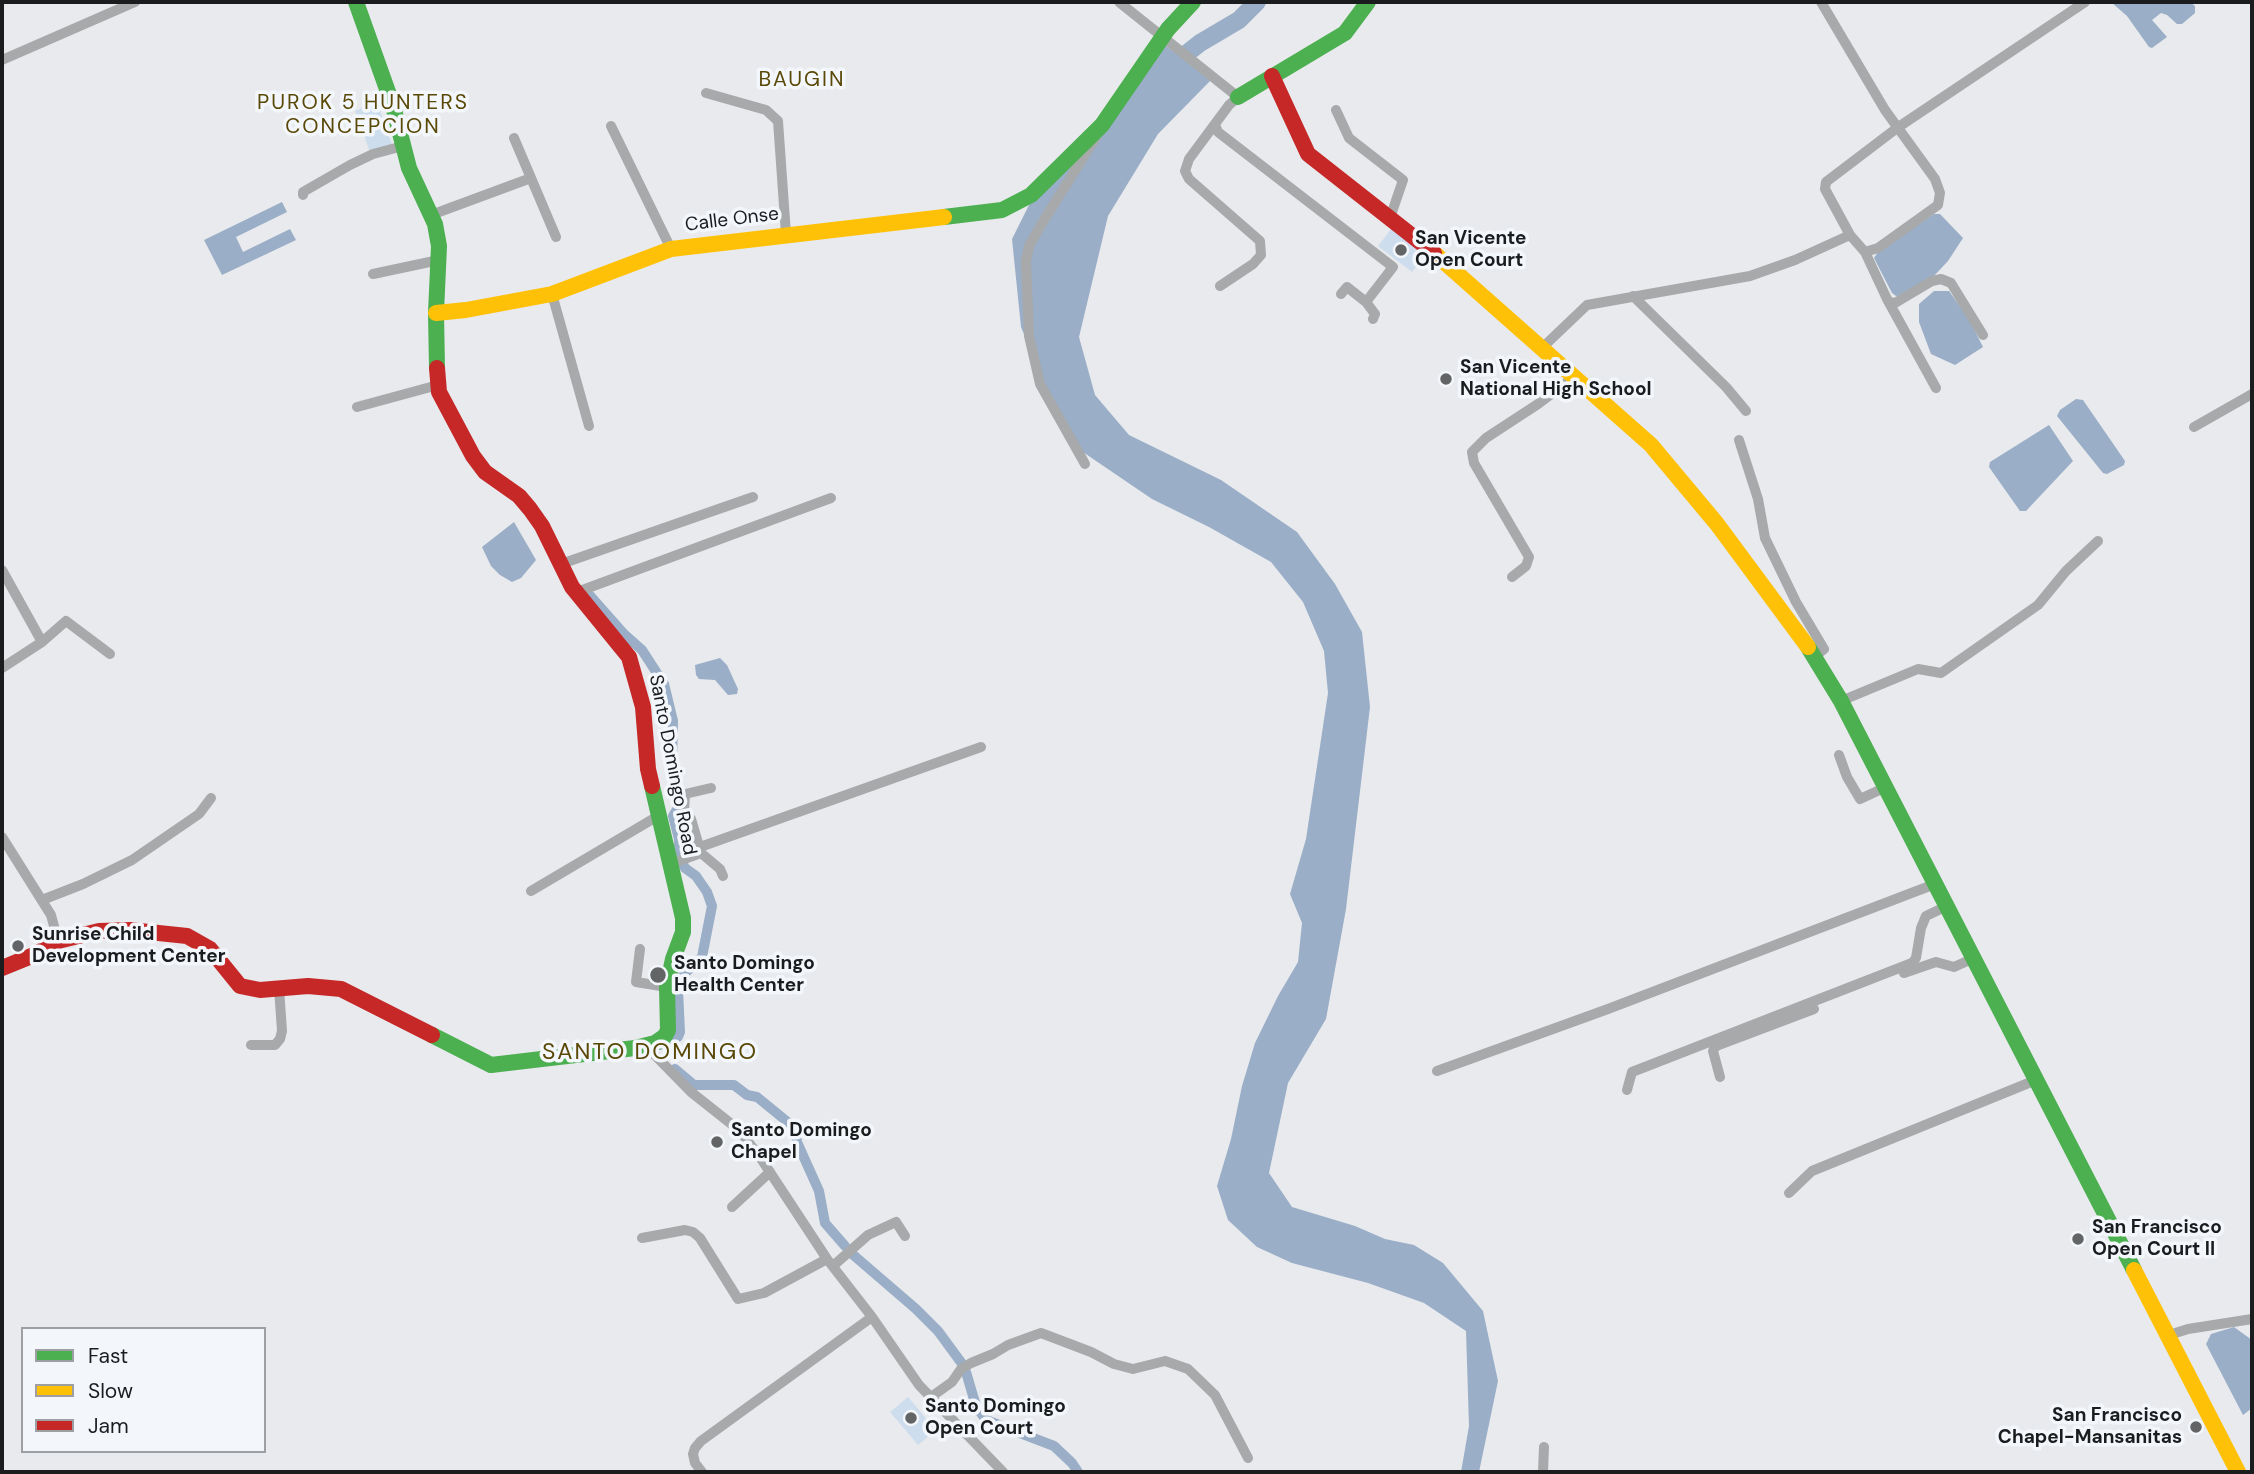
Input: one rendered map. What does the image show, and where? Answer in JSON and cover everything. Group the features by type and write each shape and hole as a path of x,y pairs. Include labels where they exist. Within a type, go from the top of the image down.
{"street":[{"path":"2,60 135,2"},
{"name":"Santo Domingo Road","path":"2,968 34,956 58,941 99,931 130,930 187,936 210,949 240,986 260,990 308,986 341,989 491,1065 635,1048 656,1043 668,1030 667,988 673,959 683,932 683,918 677,862 658,816 648,769 643,706 629,657 576,592 542,526 530,509 519,496 485,472 473,456 438,386 441,312 439,246 433,214 410,169 393,106 356,2"},
{"path":"1119,2 1238,97"},
{"name":"Calle Onse","path":"441,312 467,310 552,294 671,250 722,240 1002,210 1019,203 1036,190 1102,125 1163,37 1193,2"},
{"path":"1220,286 1253,264 1261,255 1261,241 1189,179 1185,171 1189,159 1228,105 1345,33 1368,2"},
{"path":"1821,2 1897,128 1936,179 1940,193 1938,205 1878,248 1865,252"},
{"path":"1936,388 1865,252 1850,235 1825,189 1826,182 1897,128 2085,2"},
{"path":"1272,76 1308,154 1454,269 1651,445 1717,524 1800,635 1841,702 1886,787 2238,1472"},
{"path":"706,93 766,110 778,121 786,234"},
{"path":"1336,110 1349,138 1403,180 1390,218"},
{"path":"1085,464 1040,384 1029,336 1026,261 1029,246 1102,125"},
{"path":"1215,125 1218,132 1393,267 1366,302"},
{"path":"611,126 671,250"},
{"path":"514,138 556,237"},
{"path":"303,195 303,192 350,165 373,154 403,146"},
{"path":"433,214 531,178"},
{"path":"1543,346 1587,305 1750,275 1795,260 1850,235"},
{"path":"373,274 439,260"},
{"path":"1889,302 1895,303 1932,281 1941,279 1951,283 1983,335"},
{"path":"1340,294 1347,287 1366,302 1375,314 1373,319"},
{"path":"552,294 589,426"},
{"path":"1633,296 1726,387 1746,411"},
{"path":"1512,577 1526,566 1529,557 1474,463 1472,452 1486,438 1574,377"},
{"path":"357,407 438,386"},
{"path":"2194,427 2252,394"},
{"path":"1739,440 1758,499 1765,538 1796,602 1824,649 1814,657"},
{"path":"561,564 753,497"},
{"path":"576,592 831,498"},
{"path":"1841,702 1918,669 1941,673 2038,605 2066,571 2098,541"},
{"path":"2,570 42,642"},
{"path":"2,668 42,642 66,621 110,654"},
{"path":"677,862 700,850 981,747"},
{"path":"1839,755 1860,800 1886,787"},
{"path":"711,788 685,794 684,812 691,819 700,850 720,869 723,876"},
{"path":"42,900 132,860 199,814 211,798"},
{"path":"531,891 658,816"},
{"path":"2,837 51,915 58,941"},
{"path":"1437,1071 1935,884"},
{"path":"1627,1090 1632,1072 1912,963 1916,958 1926,916 1947,906"},
{"path":"640,949 635,982 667,988"},
{"path":"1720,1077 1713,1052 1716,1046 1909,971 1937,962 1954,967 1974,958"},
{"path":"251,1045 275,1045 280,1039 282,1031 279,988"},
{"path":"644,1044 691,1092 739,1130 830,1263 873,1317 919,1385 1003,1472"},
{"path":"1789,1193 1812,1171 2036,1080"},
{"path":"732,1207 770,1172"},
{"path":"642,1238 685,1230 693,1232 700,1238 738,1299 764,1293 830,1263 868,1235 896,1222 905,1236"},
{"path":"702,1472 695,1463 693,1454 701,1441 873,1317"},
{"path":"2168,1335 2188,1329 2252,1319"},
{"path":"931,1397 952,1382 961,1369 971,1363 1041,1333 1114,1364 1133,1369 1165,1361 1188,1369 1215,1395 1248,1458"},
{"path":"1543,1472 1544,1447"}],"shaded area":[{"path":"2111,2 2190,2 2195,6 2195,13 2182,24 2177,24 2161,13 2152,20 2167,37 2152,48 2127,16"},
{"path":"1162,43 1211,80 1158,134 1108,216 1079,337 1095,395 1129,435 1221,480 1297,532 1335,584 1362,632 1370,707 1346,909 1326,1019 1288,1083 1269,1173 1292,1207 1355,1226 1385,1239 1414,1245 1443,1263 1483,1311 1498,1381 1479,1472 1461,1472 1469,1426 1466,1331 1424,1303 1368,1283 1292,1263 1257,1247 1228,1220 1217,1186 1255,1043 1298,962 1302,923 1290,894 1306,839 1328,693 1324,651 1303,602 1271,562 1152,499 1077,448 1052,402 1021,327 1012,239 1032,199"},
{"path":"377,102 393,147 371,155 355,111"},
{"path":"282,202 287,212 236,237 243,252 290,229 296,240 222,275 204,240"},
{"path":"1934,214 1940,214 1963,238 1948,261 1933,277 1903,295 1896,296 1874,258 1879,250"},
{"name":"San Vicente Open Court","path":"1391,229 1425,255 1412,272 1378,246"},
{"path":"1934,291 1949,291 1969,319 1983,347 1955,365 1931,354 1919,322 1919,304"},
{"path":"2076,399 2083,400 2125,461 2124,465 2107,474 2103,473 2057,416 2060,410"},
{"path":"2049,425 2073,461 2026,511 2020,511 1989,467 1990,462"},
{"path":"514,522 536,560 521,578 512,582 491,566 482,547"},
{"path":"720,658 727,665 738,689 737,694 728,695 715,680 699,679 696,675 695,665"},
{"path":"2234,1327 2252,1340 2252,1408 2243,1415 2206,1344 2211,1334"},
{"name":"Santo Domingo Open Court","path":"908,1397 936,1430 918,1445 890,1412"}],"waterway":[{"path":"1171,66 1200,43 1239,20 1257,2"},
{"path":"586,591 642,650 664,684 673,721 672,762 679,806 673,816 679,839 679,857 685,868 696,876 707,892 712,906 702,957 680,978 680,1032 678,1037 660,1045"},
{"path":"675,1069 694,1085 734,1085 747,1095 757,1097 795,1128 797,1142 819,1191 825,1223 845,1246"},
{"path":"851,1253 916,1309 938,1331 963,1365"},
{"path":"966,1372 976,1406 986,1420 1054,1446 1078,1472"}],"traffic: fast":[{"path":"356,2 393,106 409,168 435,224 439,246 437,368"},
{"path":"944,217 1002,210 1031,195 1102,125 1168,29 1193,2"},
{"path":"1238,97 1345,33 1368,2"},
{"path":"1808,647 1841,701 2134,1270"},
{"path":"432,1035 491,1065 635,1048 655,1043 665,1036 668,1030 667,987 683,932 683,918 652,786"}],"traffic: slow":[{"path":"436,313 552,294 671,249 944,217"},
{"path":"1434,253 1651,445 1717,524 1808,647"},
{"path":"2134,1270 2238,1472"}],"traffic: jam":[{"path":"1272,76 1308,154 1434,253"},
{"path":"437,368 439,392 473,456 485,472 519,496 530,509 542,526 572,587 629,657 643,707 652,786"},
{"path":"2,968 34,955 58,941 99,931 130,930 187,936 210,949 240,986 260,990 308,986 341,989 432,1035"}],"place":[{"name":"San Vicente Open Court","path":"1401,250"},
{"name":"San Vicente National High School","path":"1446,379"},
{"name":"Sunrise Child Development Center","path":"18,946"},
{"name":"Santo Domingo Health Center","path":"658,975"},
{"name":"Santo Domingo Chapel","path":"717,1142"},
{"name":"San Francisco Open Court II","path":"2078,1239"},
{"name":"Santo Domingo Open Court","path":"911,1418"},
{"name":"San Francisco Chapel-Mansanitas","path":"2196,1427"}],"district":[{"name":"BAUGIN","path":"802,80"},
{"name":"PUROK 5 HUNTERS CONCEPCION","path":"363,115"},
{"name":"SANTO DOMINGO","path":"650,1053"}]}
